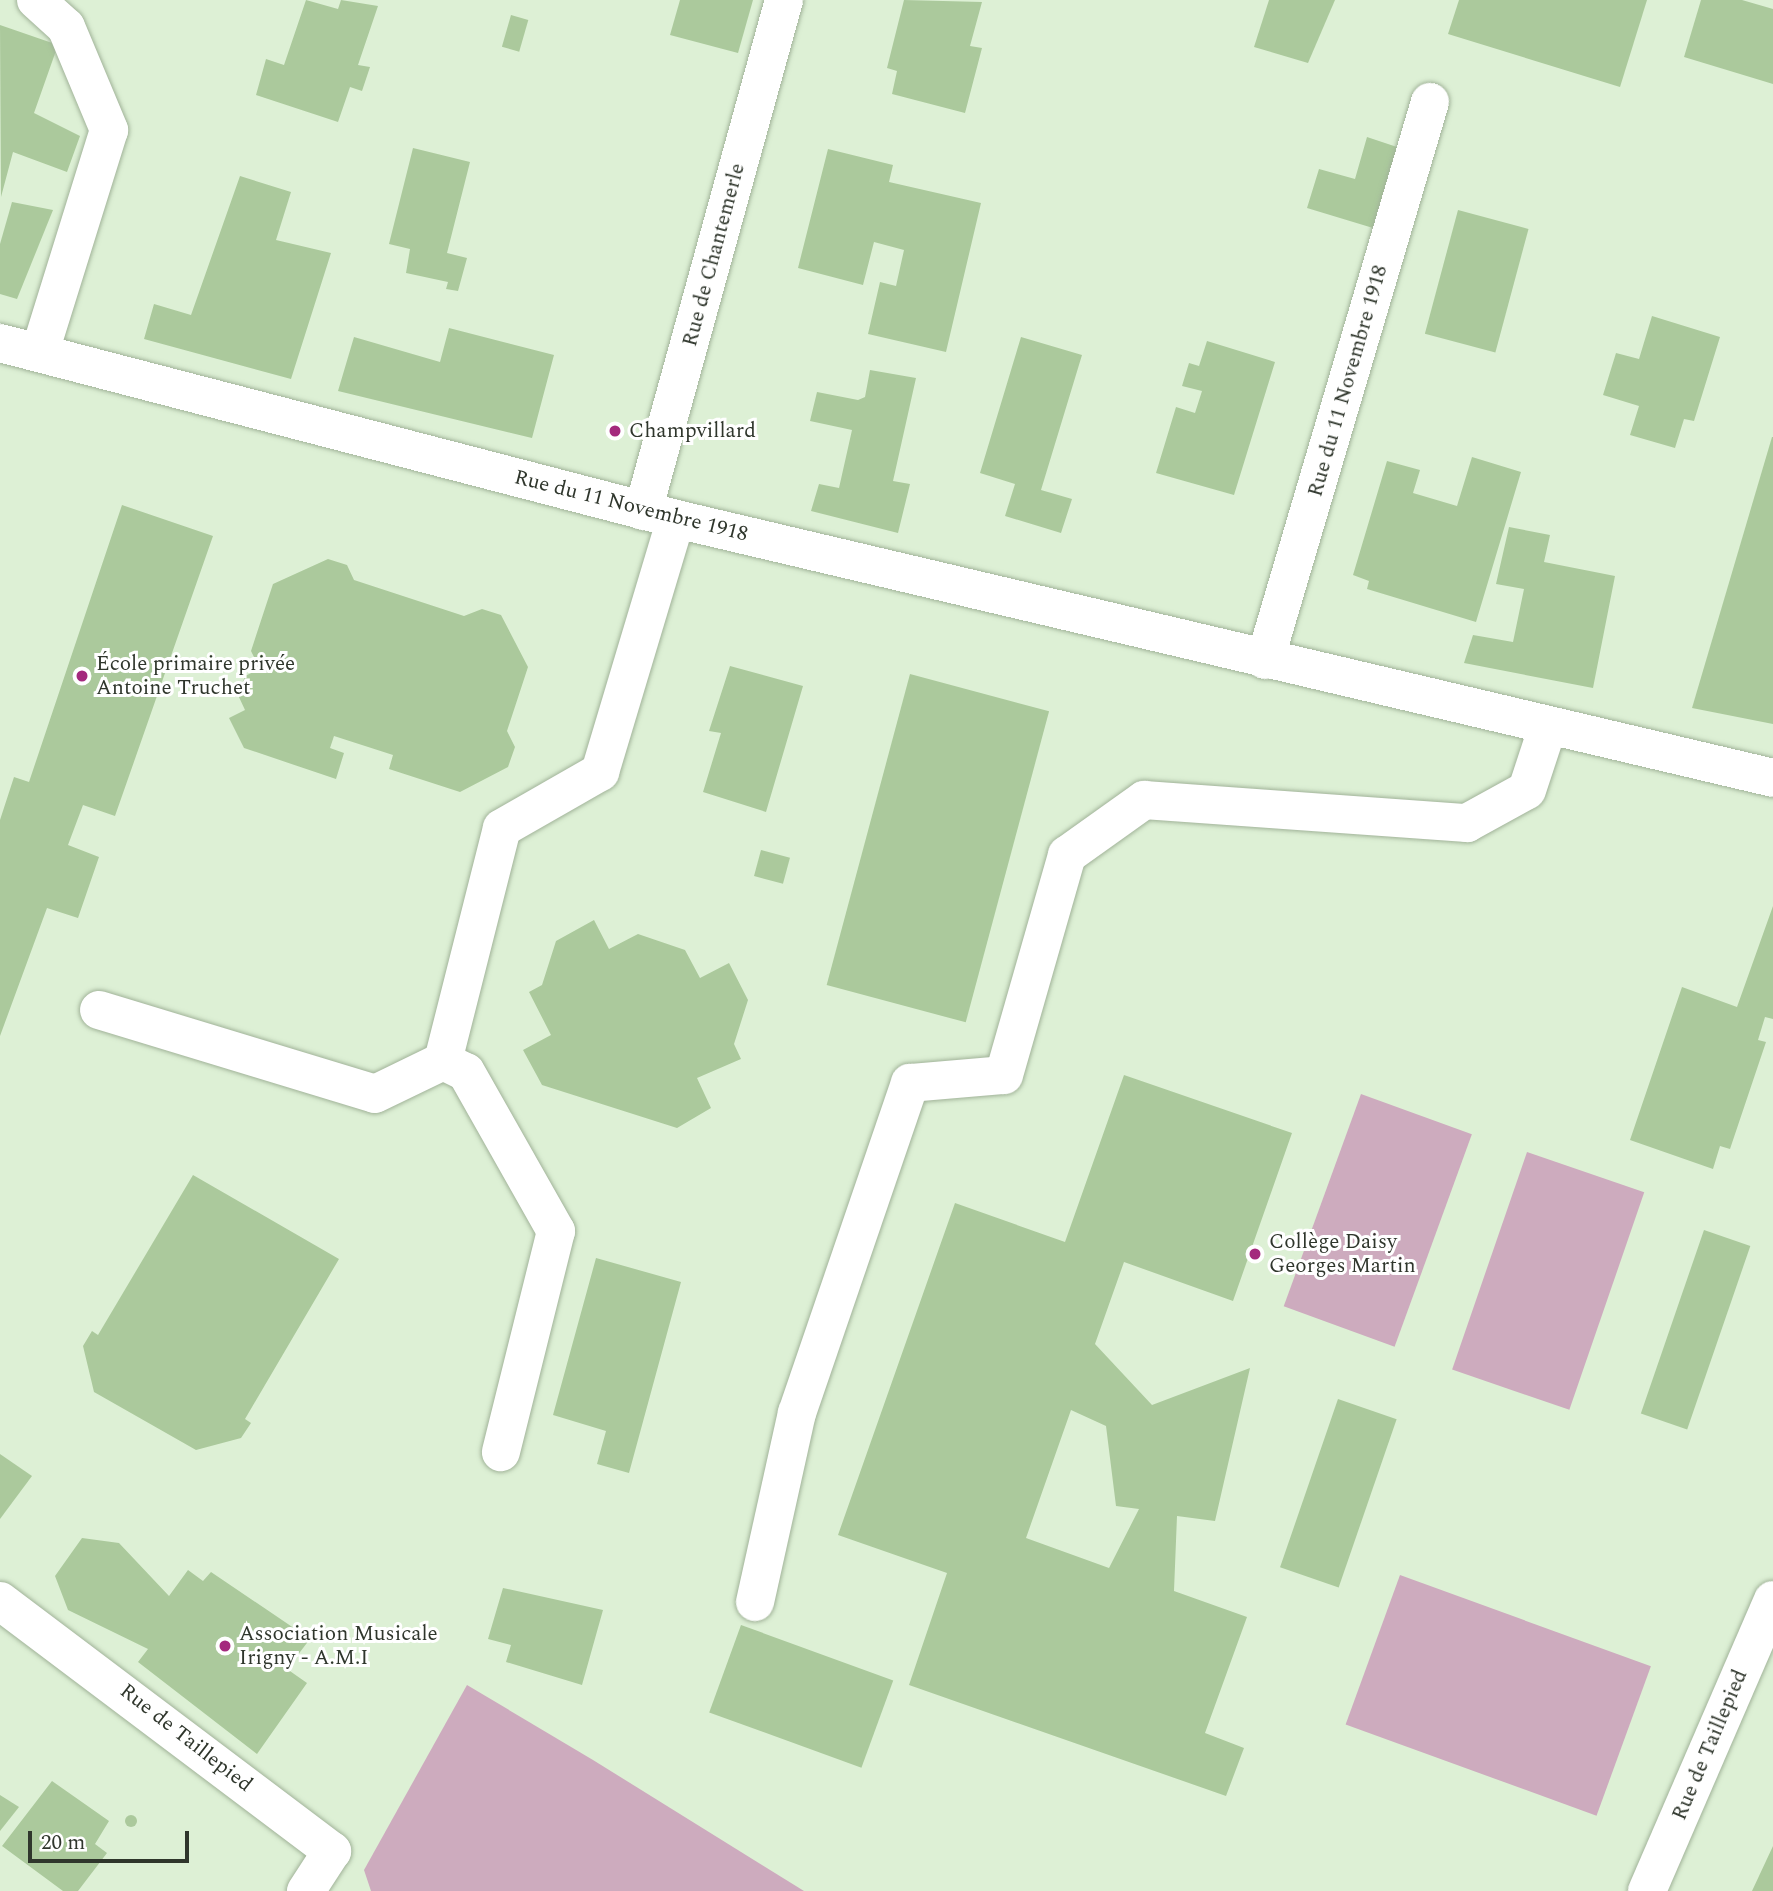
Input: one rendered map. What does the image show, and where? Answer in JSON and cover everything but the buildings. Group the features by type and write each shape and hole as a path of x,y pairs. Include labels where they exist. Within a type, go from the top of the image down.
{"street":[{"path":"36,0 66,27 109,130 40,352"},
{"name":"Rue de Chantemerle","path":"443,1061 502,828 600,772 784,0"},
{"name":"Rue du 11 Novembre 1918","path":"1265,660 1430,102"},
{"name":"Rue du 11 Novembre 1918","path":"0,343 660,515 1773,778"},
{"path":"755,1602 797,1413 910,1083 1004,1075 1067,855 1144,800 1467,824 1527,790 1548,726"},
{"path":"99,1010 375,1094 443,1061 466,1072 556,1231 501,1452"},
{"name":"Rue de Taillepied","path":"1647,1891 1773,1600"},
{"name":"Rue de Taillepied","path":"1,1604 332,1851 306,1891"}],"shaded area":[{"path":"1361,1094 1472,1134 1395,1347 1284,1306"},
{"path":"1527,1152 1644,1192 1569,1410 1452,1369"},
{"path":"1400,1575 1651,1666 1597,1816 1346,1724"},
{"path":"467,1685 804,1891 371,1891 364,1870"}],"place":[{"name":"Champvillard","path":"615,431"},
{"name":"École primaire privée Antoine Truchet","path":"82,676"},
{"name":"Collège Daisy Georges Martin","path":"1255,1254"},
{"name":"Association Musicale Irigny - A.M.I","path":"225,1646"}]}
